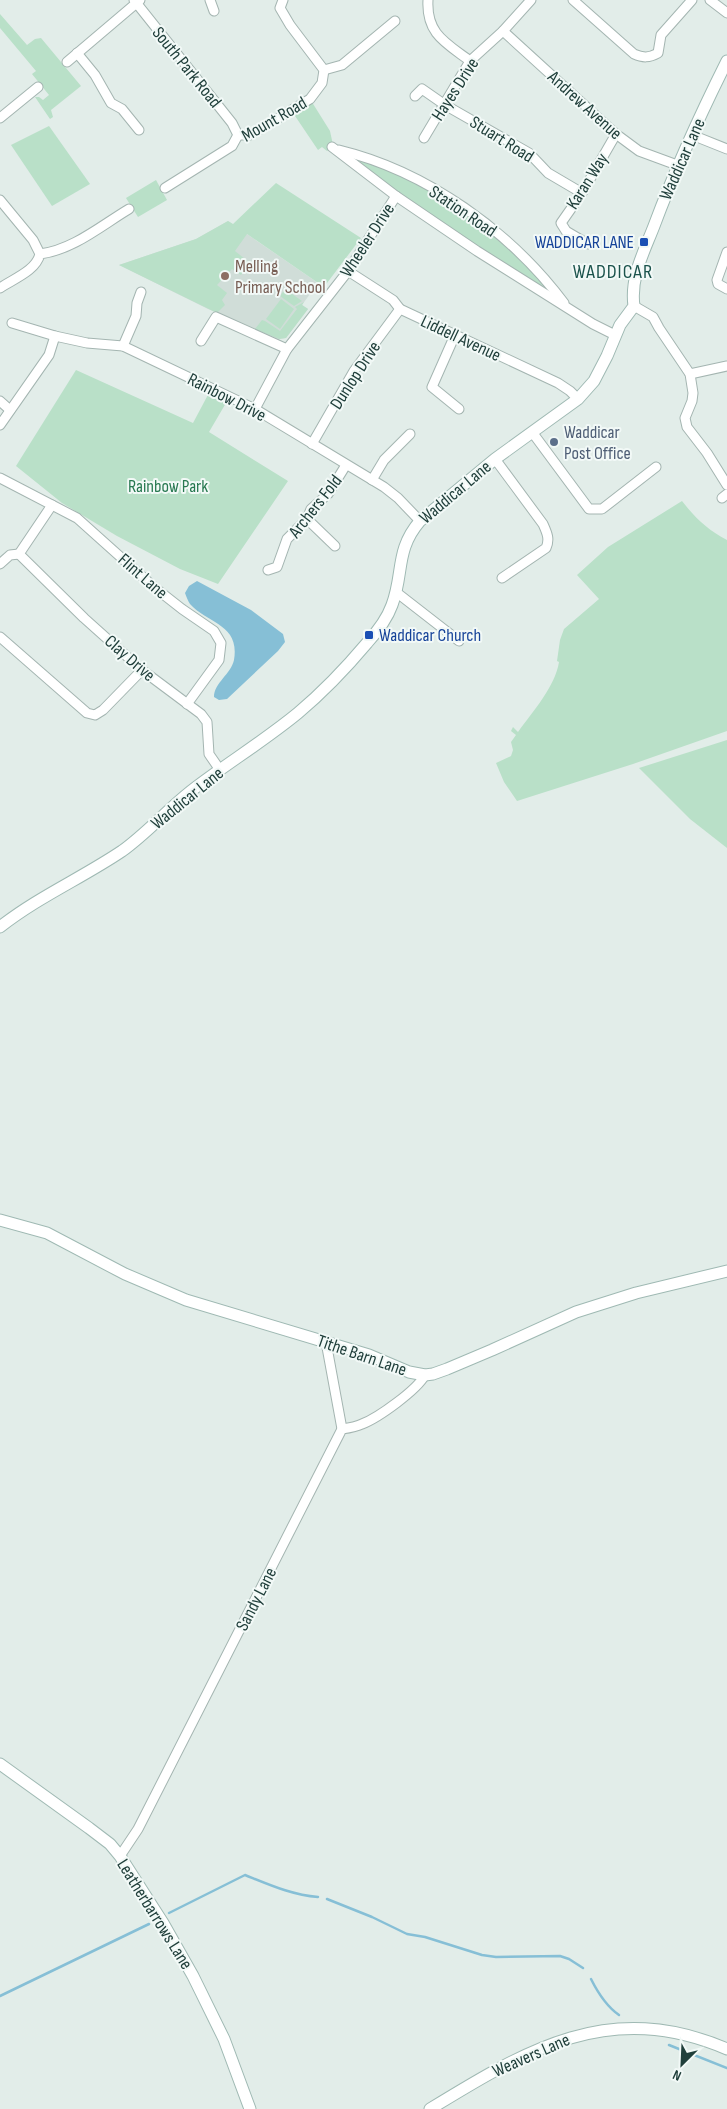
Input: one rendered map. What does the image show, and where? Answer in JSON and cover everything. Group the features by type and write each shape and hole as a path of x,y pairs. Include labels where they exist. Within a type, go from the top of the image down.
{"street":[{"path":"210,0 214,11"},
{"path":"283,0 280,8 290,25 324,70 342,65 395,21"},
{"path":"428,0 427,11 431,27 443,40 470,61"},
{"name":"Hayes Drive","path":"424,138 470,61 503,31 531,0"},
{"path":"573,0 634,54 642,58 651,57 658,53 661,35 692,0"},
{"path":"710,0 727,13"},
{"path":"67,62 137,1"},
{"name":"South Park Road","path":"137,1 232,123 238,135"},
{"name":"Andrew Avenue","path":"503,31 616,134 638,151 677,165"},
{"path":"77,53 95,75 112,103 122,109 139,130"},
{"name":"Waddicar Lane","path":"0,927 31,905 122,851 190,792 297,714 322,692 354,659 386,618 396,592 403,548 412,530 420,521 494,459 578,399 594,381 602,368 616,335 634,306 632,290 634,277 677,165 727,61"},
{"name":"Mount Road","path":"165,188 232,146 238,135 250,135 310,99 322,83 324,70"},
{"path":"0,118 38,86"},
{"name":"Stuart Road","path":"415,96 422,89 445,105 529,153 548,173 582,193"},
{"name":"Karan Way","path":"588,244 566,231 561,223 582,193 616,134"},
{"path":"692,135 727,150"},
{"name":"Station Road","path":"567,307 546,279 510,243 477,217 402,171 334,148 396,196 477,251 567,307 616,335"},
{"path":"355,166 361,156"},
{"name":"Wheeler Drive","path":"255,408 287,349 348,271 396,196"},
{"path":"0,200 33,240 40,254 39,260 34,267 0,288"},
{"path":"40,254 51,253 65,247 129,209"},
{"path":"727,252 717,280 718,284 727,290"},
{"name":"Liddell Avenue","path":"348,271 393,300 400,309 558,383 578,399"},
{"path":"123,346 136,316 137,303 141,292"},
{"path":"634,306 653,317 690,374 693,393 685,418 687,427 724,471 727,485"},
{"name":"Dunlop Drive","path":"312,444 354,372 400,309"},
{"path":"202,341 216,317 287,349"},
{"name":"Rainbow Drive","path":"12,323 87,343 123,346 255,408 372,480 398,498 420,521"},
{"path":"0,425 49,355 55,336"},
{"path":"455,336 432,387 459,409"},
{"path":"690,374 727,366"},
{"path":"0,401 10,410"},
{"path":"532,432 589,509 602,509 656,467"},
{"path":"372,480 384,460 410,434"},
{"path":"494,459 543,524 548,533 549,543 546,548 502,578"},
{"name":"Archers Fold","path":"268,570 277,567 287,539 307,519 311,508 328,494 346,465"},
{"name":"Flint Lane","path":"0,478 77,518 154,587 214,631 221,643 219,660 187,704"},
{"path":"0,564 10,555 19,554 52,505"},
{"path":"307,519 335,546"},
{"name":"Clay Drive","path":"19,554 84,618 142,670 201,714 207,722 208,754 220,770"},
{"path":"396,592 459,641"},
{"path":"0,637 87,713 96,715 103,710 142,670"},
{"name":"Tithe Barn Lane","path":"0,1220 47,1233 125,1274 186,1300 369,1355 409,1372 424,1375 447,1370 576,1312 636,1293 727,1271"},
{"path":"326,1342 342,1429 362,1424 374,1418 416,1387 424,1375"},
{"name":"Sandy Lane","path":"120,1856 138,1830 342,1429"},
{"name":"Leatherbarrows Lane","path":"0,1764 110,1844 120,1856 163,1923 205,2000 238,2072 250,2109"},
{"name":"Weavers Lane","path":"430,2109 511,2060 551,2043 590,2033 623,2029 660,2031 696,2038 727,2049"}],"shaded area":[{"name":"Melling Primary School","path":"228,221 318,283 302,305 308,309 286,338 279,339 208,309 119,265 196,239"}],"green space":[{"path":"0,14 27,45 35,39 41,38 81,86 51,110 53,117 50,119 35,97 43,100 49,95 32,74 36,71 0,28"},
{"path":"310,99 330,131 333,145 327,151 322,147 318,150 291,110"},
{"path":"49,126 90,184 52,206 11,145"},
{"path":"336,150 382,164 447,198 510,243 562,303 355,166"},
{"path":"156,180 167,200 138,217 126,198"},
{"path":"276,183 361,238 324,287 247,234 235,251 250,263 241,275 232,269 217,285 227,293 222,300 225,305 217,313 119,265 196,239 228,221 233,224"},
{"path":"285,289 302,301 294,306 280,296"},
{"path":"281,299 294,309 280,329 266,319"},
{"path":"304,302 302,305 308,309 286,338 279,339 255,329 262,320 280,331 297,309 295,307"},
{"name":"Rainbow Park","path":"76,370 193,423 210,391 226,403 209,432 288,481 218,584 180,569 117,536 62,503 16,466"},
{"path":"682,501 702,523 727,540 727,731 633,764 517,801 504,782 496,763 511,756 513,750 511,742 516,735 511,731 513,727 518,732 543,699 553,681 559,662 557,661 560,640 564,629 599,599 577,575 608,547"},
{"path":"727,740 727,848 690,819 639,768"}],"water":[{"path":"197,581 251,610 283,634 285,642 278,651 227,699 219,700 214,697 217,687 230,670 234,660 235,648 232,639 221,626 197,611 189,603 185,593 189,586"}],"waterway":[{"path":"169,1913 245,1875 290,1892 318,1897"},
{"path":"327,1899 372,1917 407,1934 425,1937 482,1955 496,1957 560,1956 569,1959 583,1968"},
{"path":"0,1996 149,1924"},
{"path":"591,1979 603,1999 619,2015"},
{"path":"669,2045 727,2068"}],"place":[{"name":"WADDICAR LANE","path":"644,242"},
{"name":"Melling Primary School","path":"225,276"},
{"name":"Waddicar Post Office","path":"554,442"},
{"name":"Waddicar Church","path":"369,635"}],"district":[{"name":"WADDICAR","path":"613,271"}]}
